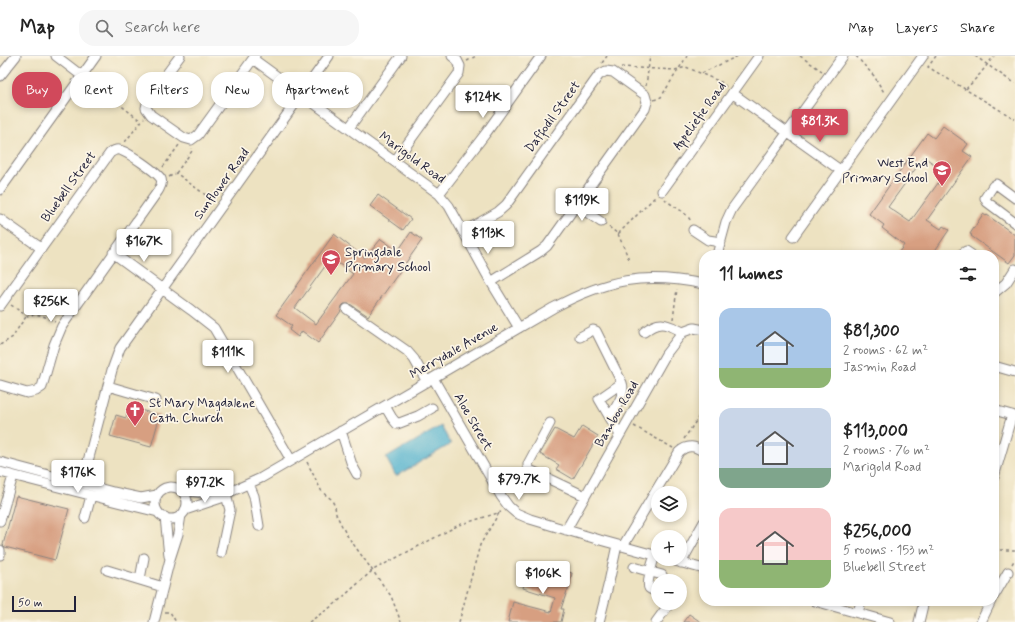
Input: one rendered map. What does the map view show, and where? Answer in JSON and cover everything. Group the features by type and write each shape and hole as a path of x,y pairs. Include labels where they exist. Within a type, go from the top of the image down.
{"street":[{"path":"0,76 16,56"},
{"path":"56,56 77,72"},
{"path":"85,72 96,56"},
{"path":"180,56 148,99 146,108 148,112 187,139 198,135 254,58"},
{"name":"Sunflower Road","path":"318,72 329,56"},
{"path":"349,128 401,56"},
{"path":"395,161 459,73 460,66 457,60 452,56"},
{"path":"439,194 486,133 541,56"},
{"name":"Appeliefie Road","path":"662,191 759,56"},
{"path":"719,250 726,222 732,209 843,56"},
{"path":"793,236 923,56"},
{"name":"Marigold Road","path":"254,58 273,72"},
{"name":"Daffodil Street","path":"464,232 498,212 506,205 598,75 606,72 614,72"},
{"path":"491,282 547,246 645,109 647,98 614,72"},
{"path":"0,190 70,93"},
{"path":"732,93 840,170"},
{"name":"Sunflower Road","path":"82,484 108,386 120,348 292,108"},
{"name":"Marigold Road","path":"321,108 439,194 449,206 491,282 519,328"},
{"path":"0,385 28,393 36,391 42,387 54,345 62,326 162,185 160,178 127,153 120,150"},
{"name":"Bluebell Street","path":"2,303 107,156 113,151 120,150"},
{"path":"1015,198 996,184 985,198 987,202 1015,223"},
{"path":"576,205 600,222"},
{"path":"0,219 41,248"},
{"path":"693,230 708,240 721,242"},
{"path":"113,253 214,328 291,460"},
{"path":"999,289 1006,283 1015,269"},
{"name":"Merrydale Avenue","path":"183,513 249,484 566,301 594,289 620,281 647,278 668,278 699,283"},
{"name":"Aloe Street","path":"347,308 407,351 414,359 430,380 509,507 522,516 651,554"},
{"path":"644,332 657,324 669,325 683,332 694,328 699,329"},
{"path":"580,337 594,330 596,331 622,383 622,395 610,418"},
{"name":"Bamboo Road","path":"566,530 666,354 683,332"},
{"path":"999,367 1015,372"},
{"path":"620,435 599,399 622,383"},
{"path":"108,386 156,400"},
{"path":"385,406 397,424 418,416 432,408"},
{"path":"999,412 1013,416 999,461"},
{"path":"550,423 528,464 528,467 530,470 585,496"},
{"path":"341,431 352,465 357,474"},
{"path":"599,622 620,545 681,450 693,446 699,449"},
{"path":"0,462 141,498 158,495"},
{"path":"0,472 173,518 183,513"},
{"path":"0,521 13,476"},
{"path":"249,484 254,496 259,526"},
{"path":"154,622 170,559 187,503 181,490 168,487 160,492 156,504 162,514 170,559"},
{"name":"Merrydale Avenue","path":"181,490 228,494"},
{"path":"221,553 230,510 228,494"},
{"path":"85,518 91,496"},
{"path":"687,552 699,531"},
{"path":"0,550 0,555"},
{"path":"140,579 144,558"},
{"path":"687,565 699,568"},
{"path":"651,588 649,587 650,571 652,566"},
{"path":"634,567 659,574"},
{"path":"107,570 163,587"},
{"path":"999,587 1008,572"},
{"path":"833,606 890,622"},
{"path":"858,613 860,606"},
{"path":"919,622 923,606"},
{"path":"981,622 989,606"},
{"path":"656,622 665,610"}],"path":[{"path":"460,66 476,56"},
{"path":"641,92 646,86 650,56"},
{"path":"647,102 661,97 687,56"},
{"path":"702,74 738,56"},
{"path":"856,56 874,76 886,95 888,105"},
{"path":"936,56 928,67 1015,119"},
{"path":"975,56 1015,84"},
{"path":"966,89 994,56"},
{"path":"614,72 619,67 675,70 686,67 723,83 732,93"},
{"path":"124,108 141,121"},
{"path":"120,150 148,112"},
{"path":"160,178 176,173 192,151 187,139"},
{"path":"160,178 187,139"},
{"path":"176,173 221,207"},
{"path":"618,234 662,191 669,204 689,216 693,230"},
{"path":"600,222 618,234 629,262"},
{"path":"672,324 678,287"},
{"path":"2,303 27,316 42,315 62,326"},
{"path":"0,345 13,337 27,316"},
{"path":"628,422 681,450 684,436 699,416"},
{"path":"306,460 322,492 331,499 335,506 336,514 346,534 391,596 401,622"},
{"path":"309,622 335,604 373,570 459,525 499,513 509,507"},
{"path":"459,622 480,545 499,513"},
{"path":"999,550 1015,550"},
{"path":"157,610 170,612 176,622"}],"water":[{"path":"441,426 451,444 396,476 386,458"}],"building":[{"path":"943,126 968,144 963,151 972,157 927,220 941,229 943,226 949,230 935,250 900,250 904,245 882,228 884,225 869,214 927,133 934,138","holes":["924,157 946,172 910,222 888,207"]},
{"path":"378,195 411,219 403,230 370,206"},
{"path":"983,214 986,216 987,215 1015,235 1015,255 1009,263 999,256 999,250 991,250 970,234"},
{"path":"411,232 422,240 368,316 350,304 344,304 341,311 318,343 302,331 298,337 289,330 292,326 276,315 334,234 365,258 381,239 398,251","holes":["331,258 353,274 316,324 295,308"]},
{"name":"St Mary Magdalene Cath. Church","path":"128,407 160,415 151,447 110,436 116,415 126,418"},
{"path":"582,426 598,436 573,479 556,469 559,465 540,454 555,429 574,439"},
{"path":"16,496 69,509 55,560 5,547 3,545"},
{"path":"530,563 572,573 568,591 561,609 564,609 561,622 508,622 513,602 551,612 555,598 523,588"},
{"path":"689,614 701,622 683,622"}],"place":[{"name":"West End Primary School","path":"942,187"},
{"name":"Springdale Primary School","path":"331,276"},
{"name":"St Mary Magdalene Cath. Church","path":"135,427"}]}
